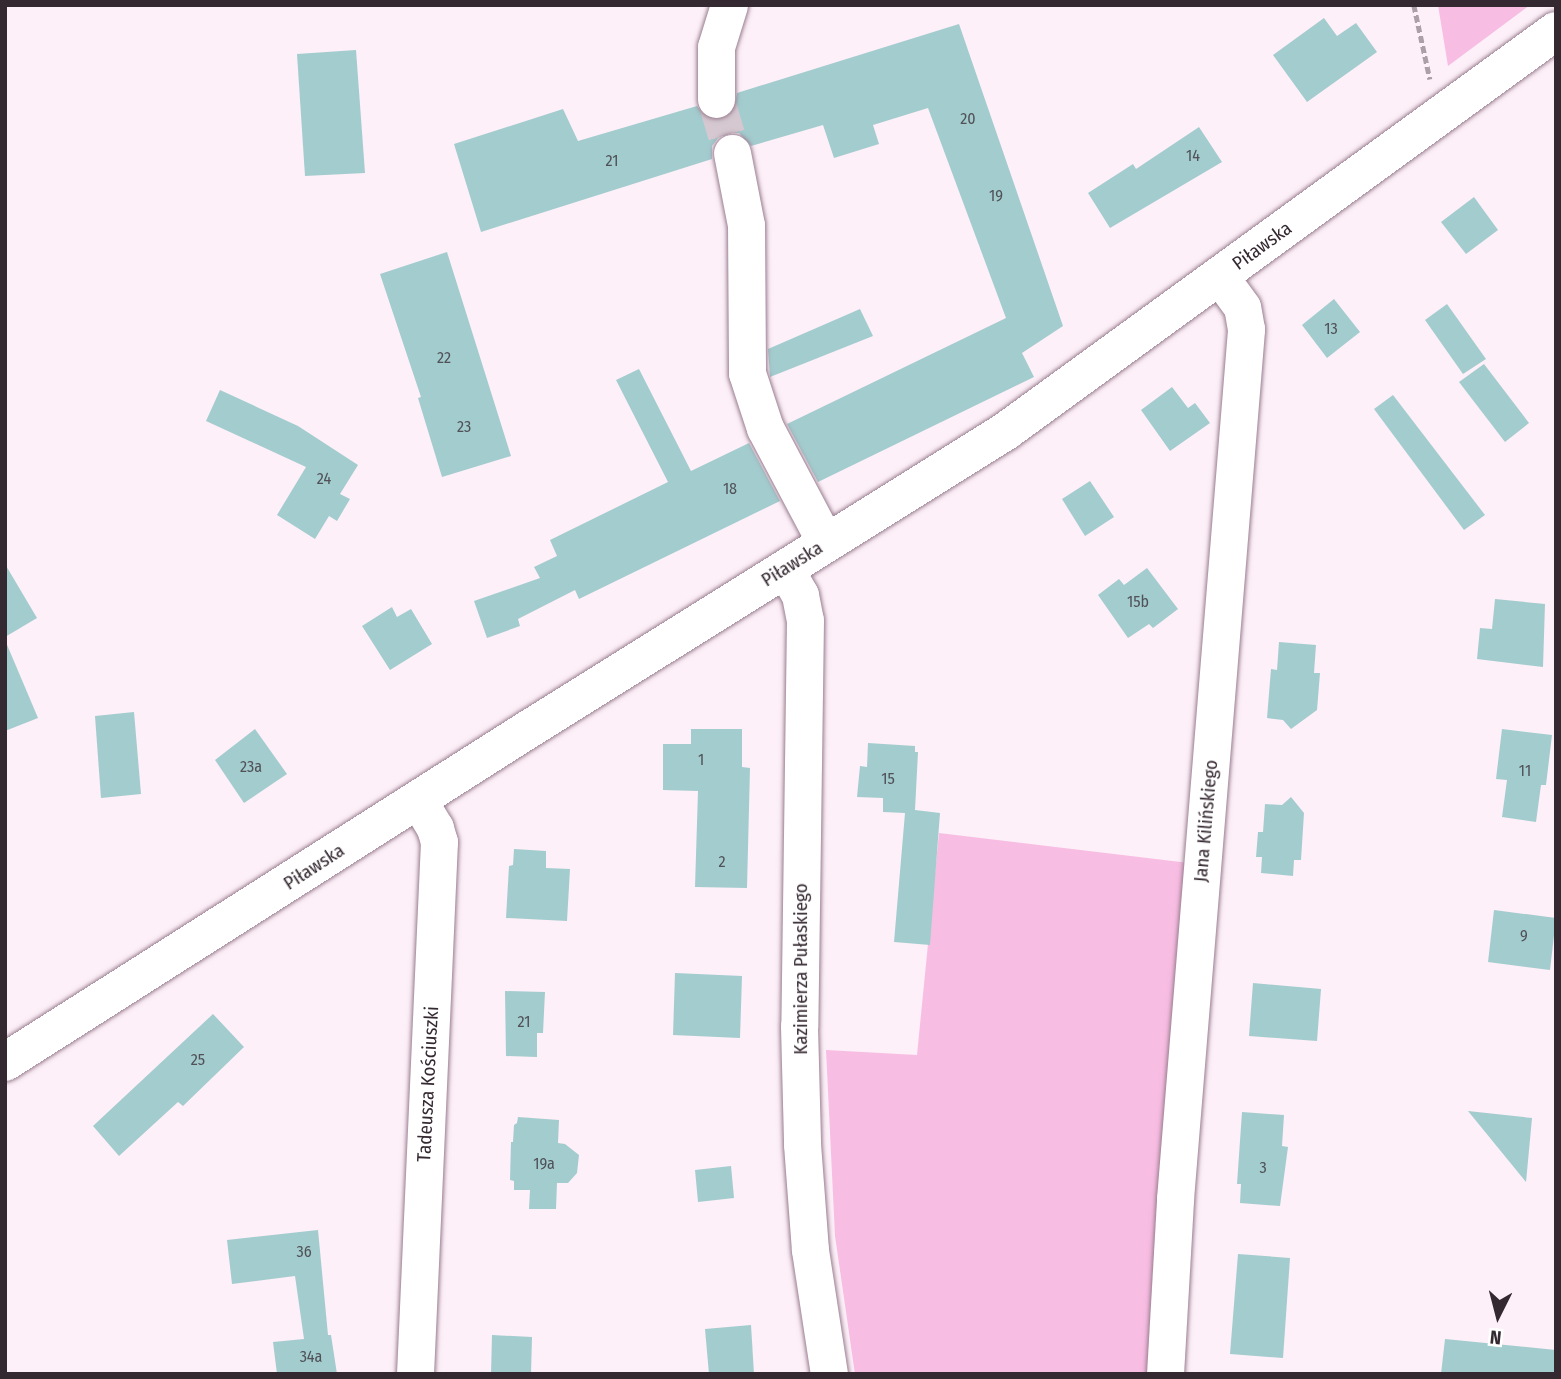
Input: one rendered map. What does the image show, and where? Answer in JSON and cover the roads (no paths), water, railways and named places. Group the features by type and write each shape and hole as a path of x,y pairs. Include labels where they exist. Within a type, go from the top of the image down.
{"street":[{"path":"716,100 716,47 729,5"},
{"name":"Piławska","path":"5,1062 1006,431 1556,31"},
{"path":"732,153 746,225 747,373 765,428 826,543"},
{"name":"Jana Kilińskiego","path":"1166,1374 1175,1199 1246,329 1242,307 1220,277"},
{"name":"Kazimierza Pułaskiego","path":"785,569 800,595 806,620 799,1026 802,1144 810,1250 829,1374"},
{"name":"Tadeusza Kościuszki","path":"415,1374 439,842 437,832 418,800"}],"tunnel":[{"path":"716,99 732,153"}]}
